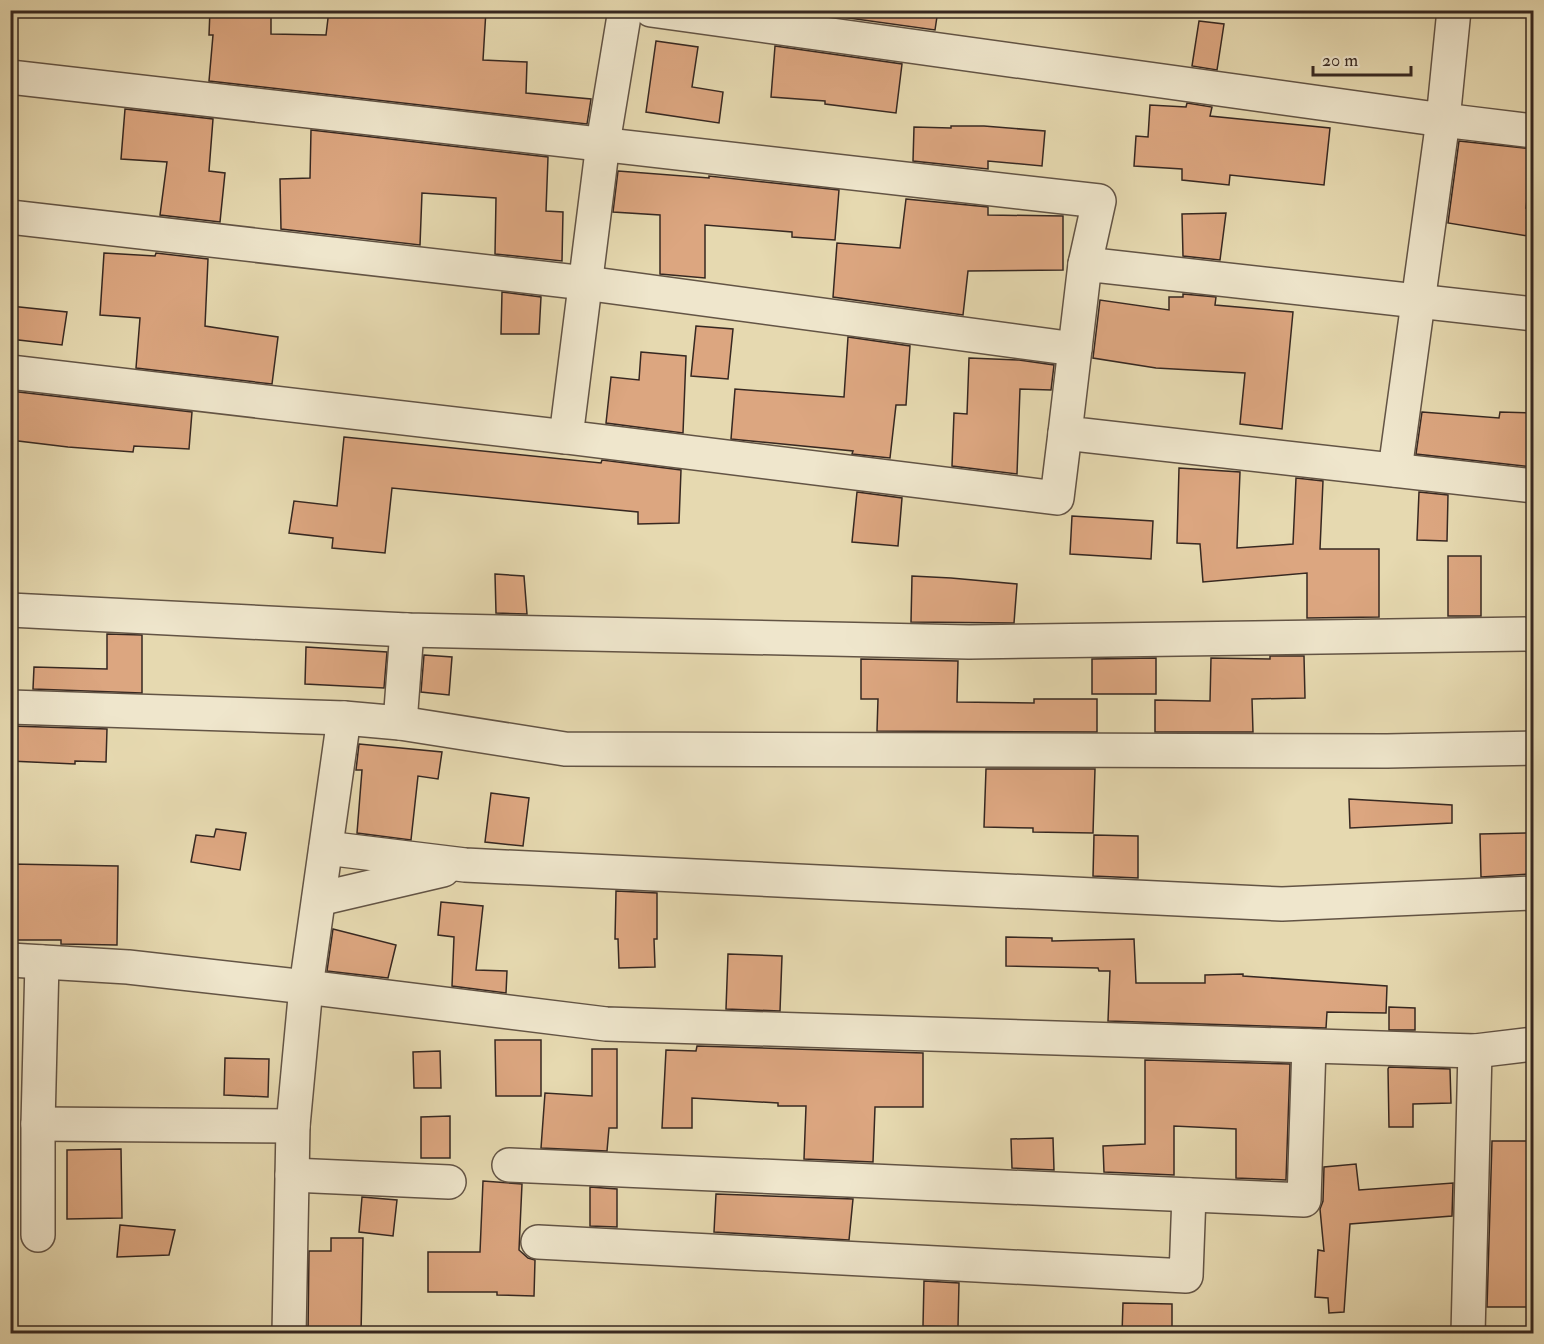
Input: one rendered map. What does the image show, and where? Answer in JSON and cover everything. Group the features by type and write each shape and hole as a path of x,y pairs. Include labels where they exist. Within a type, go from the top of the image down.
{"street":[{"path":"566,437 603,143 625,10"},
{"path":"651,10 1533,131"},
{"path":"1395,470 1443,120 1454,10"},
{"path":"10,77 1099,201 1085,264 1058,498 566,437 10,372"},
{"path":"10,217 585,283 1075,349"},
{"path":"1085,264 1533,315"},
{"path":"1065,434 1533,486"},
{"path":"10,610 407,630 969,642 1533,634"},
{"path":"400,723 407,630"},
{"path":"10,707 344,718 400,723 565,749 1387,751 1533,748"},
{"path":"290,1334 293,1126 306,987 344,718"},
{"path":"326,848 465,865 1282,904 1533,893"},
{"path":"319,899 465,865"},
{"path":"38,1235 38,1124 26,961 128,967 606,1024 1475,1051 1533,1044"},
{"path":"509,1166 1304,1200 1309,1046"},
{"path":"1468,1334 1475,1051"},
{"path":"38,1124 293,1126"},
{"path":"292,1175 449,1182"},
{"path":"538,1242 1186,1276 1189,1195"}],"building":[{"path":"210,10 271,10 271,34 326,35 329,10 486,10 483,60 527,62 526,93 591,99 587,124 209,81 213,35 209,35"},
{"path":"791,10 938,10 935,30"},
{"path":"1199,21 1224,24 1217,70 1192,66"},
{"path":"656,41 698,47 692,87 723,92 719,123 646,112"},
{"path":"775,46 902,64 896,113 825,104 825,101 771,97"},
{"path":"1187,103 1212,107 1210,116 1330,128 1324,185 1230,175 1229,185 1182,180 1182,169 1134,166 1136,136 1148,137 1150,105 1186,107"},
{"path":"125,109 213,119 209,171 225,173 220,222 160,215 167,162 121,159"},
{"path":"951,126 1045,131 1042,166 988,161 988,169 913,161 914,127 951,128"},
{"path":"311,130 548,157 546,211 563,212 562,261 495,254 496,198 422,193 420,245 281,229 280,179 310,178"},
{"path":"1459,141 1533,149 1526,208 1533,209 1528,236 1448,223"},
{"path":"618,171 709,178 709,176 839,190 835,240 792,237 792,232 705,225 705,278 660,274 660,215 613,212"},
{"path":"906,199 988,207 988,215 1063,216 1063,270 968,271 963,315 833,297 837,243 900,248"},
{"path":"1226,213 1220,260 1183,256 1182,214"},
{"path":"104,253 155,256 156,253 208,259 205,326 278,337 272,384 136,368 140,318 100,315"},
{"path":"502,292 541,297 539,334 501,334"},
{"path":"1183,294 1216,297 1215,305 1293,312 1282,429 1240,424 1245,373 1156,368 1093,358 1100,300 1169,310 1169,297 1183,297"},
{"path":"10,306 67,312 62,345 10,339"},
{"path":"696,326 733,329 728,379 691,376"},
{"path":"848,337 910,346 906,405 896,405 890,458 852,454 853,451 731,439 735,389 844,397"},
{"path":"641,352 686,356 683,433 606,423 611,377 639,380"},
{"path":"969,358 1019,360 1054,365 1051,390 1020,389 1017,474 952,466 954,413 967,414"},
{"path":"10,391 192,412 189,449 134,446 133,452 10,440"},
{"path":"1422,412 1499,418 1500,412 1533,413 1533,467 1416,454"},
{"path":"344,437 601,463 602,460 681,470 679,523 638,524 638,512 392,488 385,553 332,548 333,538 289,533 294,501 337,506"},
{"path":"1179,468 1240,472 1237,548 1293,544 1296,478 1323,481 1320,549 1379,549 1379,617 1307,618 1307,573 1203,582 1200,544 1177,543"},
{"path":"857,492 902,498 898,546 852,542"},
{"path":"1419,492 1448,495 1447,541 1417,540"},
{"path":"1072,516 1153,521 1151,559 1070,554"},
{"path":"1448,556 1481,556 1481,616 1448,616"},
{"path":"495,574 524,576 527,614 496,613"},
{"path":"912,576 1017,584 1014,623 911,622"},
{"path":"107,634 142,635 142,693 33,689 34,667 107,669"},
{"path":"306,647 387,652 384,688 305,684"},
{"path":"424,655 452,657 449,695 421,692"},
{"path":"1270,656 1304,656 1305,698 1252,699 1253,732 1155,732 1155,700 1210,701 1211,658 1270,659"},
{"path":"1156,658 1156,694 1092,694 1092,659"},
{"path":"861,659 958,661 957,702 1034,703 1034,699 1097,699 1097,732 877,731 878,699 861,699"},
{"path":"10,726 107,729 106,762 75,761 75,764 10,761"},
{"path":"359,744 442,752 438,779 418,776 411,840 357,833 362,770 356,770"},
{"path":"986,769 1095,769 1093,833 1033,832 1033,828 984,827"},
{"path":"491,793 529,798 523,846 485,842"},
{"path":"1349,799 1452,805 1452,823 1350,828"},
{"path":"216,829 246,833 240,870 191,862 196,835 214,837"},
{"path":"1529,833 1530,874 1481,877 1480,834"},
{"path":"1094,835 1138,836 1138,878 1093,876"},
{"path":"10,864 118,866 117,945 61,944 61,940 10,940"},
{"path":"616,891 657,893 655,967 619,968 618,939 615,939"},
{"path":"441,902 483,906 476,970 507,971 506,993 452,986 454,937 438,935"},
{"path":"333,929 396,945 388,978 327,971"},
{"path":"1006,937 1052,938 1052,941 1134,939 1136,983 1205,983 1205,975 1243,974 1243,976 1387,986 1386,1013 1327,1012 1326,1028 1108,1021 1110,971 1099,971 1098,968 1006,966"},
{"path":"728,954 782,956 780,1011 726,1009"},
{"path":"1389,1007 1415,1008 1415,1030 1389,1030"},
{"path":"495,1040 541,1040 541,1096 496,1096"},
{"path":"697,1046 923,1053 923,1107 875,1107 873,1162 804,1159 806,1106 778,1106 778,1103 692,1098 692,1128 662,1128 666,1050 696,1051"},
{"path":"592,1049 617,1049 617,1128 609,1128 607,1151 541,1148 545,1093 592,1096"},
{"path":"440,1051 441,1088 414,1088 413,1052"},
{"path":"225,1058 269,1059 268,1097 224,1095"},
{"path":"1145,1060 1290,1064 1286,1180 1236,1178 1236,1129 1174,1126 1174,1175 1104,1172 1103,1146 1145,1144"},
{"path":"1389,1067 1450,1069 1451,1103 1413,1104 1413,1127 1389,1127"},
{"path":"450,1116 450,1158 421,1158 421,1117"},
{"path":"1053,1138 1054,1170 1012,1168 1011,1139"},
{"path":"1492,1141 1533,1141 1533,1307 1487,1307"},
{"path":"121,1149 122,1218 67,1219 67,1150"},
{"path":"1356,1164 1359,1190 1453,1183 1452,1216 1350,1224 1344,1312 1329,1313 1328,1298 1315,1297 1318,1250 1324,1251 1320,1209 1323,1201 1324,1167"},
{"path":"483,1181 522,1184 519,1250 528,1258 535,1260 534,1296 497,1295 497,1292 428,1292 428,1252 480,1252"},
{"path":"590,1187 617,1189 617,1227 590,1226"},
{"path":"716,1194 853,1199 849,1240 714,1232"},
{"path":"362,1197 397,1200 393,1236 359,1232"},
{"path":"120,1225 175,1230 169,1255 117,1257"},
{"path":"331,1238 363,1238 361,1334 308,1334 309,1251 331,1251"},
{"path":"924,1281 959,1283 958,1327 923,1326"},
{"path":"1123,1303 1172,1304 1172,1334 1122,1334"}]}
